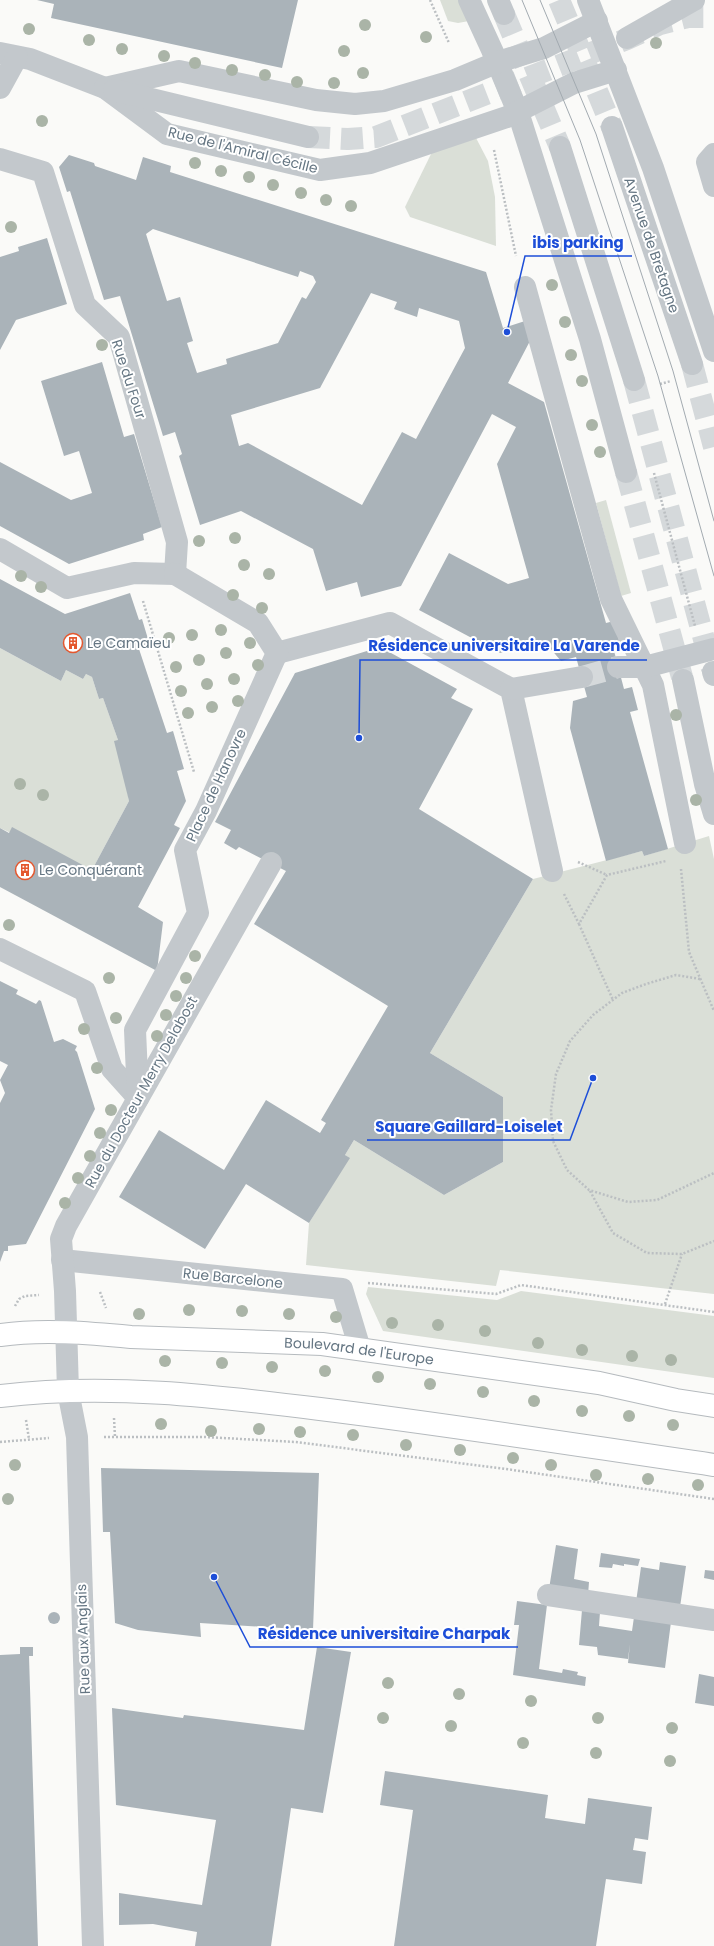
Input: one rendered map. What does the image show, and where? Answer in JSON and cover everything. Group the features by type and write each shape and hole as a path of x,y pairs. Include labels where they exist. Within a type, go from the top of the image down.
{"main road":[{"name":"Boulevard de l'Europe","path":"0,1334 17,1332 67,1333 322,1344 598,1383 676,1400 714,1406"},
{"path":"0,1396 68,1391 127,1390 268,1403 415,1421 714,1465"}],"street":[{"path":"469,0 498,62 518,112 590,339 626,472"},
{"path":"588,0 653,168 714,351"},
{"path":"627,38 694,0"},
{"path":"105,88 178,71 316,100 356,104 384,101 455,80 498,62 544,48 597,21"},
{"path":"0,88 9,55"},
{"name":"Rue de l'Amiral Cécille","path":"9,55 30,59 105,88 167,134 320,170 370,163 518,112 574,82 616,70"},
{"path":"105,88 308,137"},
{"name":"Avenue de Bretagne","path":"612,127 692,364"},
{"path":"560,146 634,380"},
{"path":"714,154 706,162 714,186"},
{"name":"Rue du Four","path":"0,159 43,172 85,305 119,337 177,542 175,574"},
{"path":"525,287 611,599 653,685 682,850"},
{"path":"0,549 66,588 134,573 175,574 258,623 276,653 390,623 511,689 582,677"},
{"path":"618,667 645,667 708,651"},
{"name":"Place de Hanovre","path":"138,1098 135,1030 198,913 185,850 206,811 276,653"},
{"path":"683,680 714,814"},
{"path":"511,689 552,871"},
{"name":"Rue du Docteur Merry Delabost","path":"67,1333 61,1239 66,1226 271,863"},
{"path":"0,949 86,991 112,1068 138,1098"},
{"name":"Rue Barcelone","path":"62,1260 342,1289"},
{"path":"342,1289 360,1349"},
{"name":"Rue aux Anglais","path":"67,1333 68,1391 77,1437 93,1946"},
{"path":"548,1595 714,1620"}],"path":[{"path":"430,0 448,43"},
{"path":"494,150 516,256"},
{"path":"656,385 675,379"},
{"path":"653,468 708,651"},
{"path":"134,573 206,811"},
{"path":"579,924 607,875 682,850 689,952 714,1011"},
{"path":"552,871 579,924 613,1000"},
{"path":"700,979 676,975 646,984 622,993 593,1015 570,1041 556,1074 551,1110 553,1141 567,1170 589,1190 613,1233 647,1253 682,1254 714,1241"},
{"path":"589,1190 628,1202 657,1200 714,1173"},
{"path":"664,1304 682,1254"},
{"path":"342,1289 371,1282 496,1294 521,1285 714,1312"},
{"path":"15,1312 15,1306 19,1299 25,1296 45,1294"},
{"path":"114,1410 114,1437 205,1436 296,1442 514,1470 714,1499"},
{"path":"26,1414 29,1440"},
{"path":"0,1442 52,1437"}],"shaded area":[{"path":"440,0 459,0 469,21 458,23 448,21"},
{"path":"475,136 488,161 495,197 496,246 410,217 405,207 433,150"},
{"path":"606,500 631,593 621,596 596,503"},
{"path":"0,648 61,681 66,670 83,679 86,674 92,677 99,699 103,698 118,740 129,801 92,870 0,828"},
{"path":"709,836 714,859 714,1294 500,1270 496,1286 306,1265 309,1223 349,1158 345,1155 354,1140 444,1195 503,1162 503,1097 430,1053 533,879 642,851 644,856"},
{"path":"368,1287 497,1300 521,1291 714,1316 714,1378 383,1331 366,1294"}],"building":[{"path":"37,0 298,0 282,68 51,18 54,4"},
{"path":"69,155 94,163 95,166 136,180 143,157 171,166 170,172 486,272 503,328 525,321 531,339 508,383 544,402 606,623 614,621 620,644 613,647 624,689 632,687 638,710 630,712 668,849 644,856 642,851 606,861 570,728 573,701 587,697 576,657 561,661 544,641 500,653 419,610 449,553 508,584 529,578 497,464 516,427 492,414 401,586 361,597 357,582 326,591 313,549 241,511 200,525 179,456 182,454 175,432 163,436 120,296 104,300 70,191 67,192 59,167","holes":["153,229 298,277 300,271 313,276 316,282 306,299 302,297 278,343 226,359 227,364 197,373 187,343 193,341 180,297 167,301 146,234","371,293 397,302 394,309 417,317 419,308 459,321 465,348 416,439 402,432 362,505 248,443 239,446 231,415 320,388"]},
{"path":"47,238 67,304 16,320 0,350 0,257 19,251 18,247"},
{"path":"102,362 124,437 134,434 162,527 143,534 144,540 69,564 0,526 0,462 71,500 92,493 79,451 64,456 41,381"},
{"path":"0,579 65,614 130,593 139,620 142,619 148,639 144,648 139,649 167,733 173,731 184,769 177,771 186,801 174,825 180,828 138,907 163,922 157,971 0,887 0,828 9,833 12,827 92,870 129,801 114,741 118,740 103,698 99,699 92,677 86,674 83,679 66,670 61,681 0,648"},
{"path":"380,647 457,689 451,698 473,709 419,809 533,879 430,1053 503,1097 503,1162 444,1195 354,1140 345,1155 350,1158 309,1223 246,1184 205,1249 119,1197 159,1130 224,1170 266,1100 320,1133 326,1123 321,1120 388,1006 254,924 286,871 239,847 236,850 224,843 231,830 215,822 295,673"},
{"path":"0,981 18,990 16,994 36,1004 39,1000 41,1001 54,1042 63,1039 77,1046 75,1050 77,1052 95,1109 26,1244 8,1246 8,1251 4,1251 0,1262 0,1103 5,1093 0,1080 8,1065 0,1061"},
{"path":"101,1468 319,1473 313,1630 200,1623 201,1637 138,1630 115,1623 110,1532 103,1532"},
{"path":"556,1545 578,1549 574,1579 589,1582 588,1595 549,1589"},
{"path":"601,1553 640,1559 638,1566 613,1564 612,1568 599,1567"},
{"path":"660,1562 686,1566 680,1607 636,1602 641,1567 659,1570"},
{"path":"705,1570 714,1571 714,1580 704,1578"},
{"path":"517,1601 547,1605 539,1669 562,1673 563,1669 578,1672 577,1675 586,1677 585,1686 513,1675 519,1625 514,1625"},
{"path":"582,1610 600,1612 599,1626 632,1631 634,1617 671,1622 665,1668 628,1663 630,1644 628,1659 598,1655 597,1647 579,1645"},
{"path":"54,1612 58,1614 60,1618 58,1622 54,1624 50,1622 48,1618 50,1614"},
{"path":"20,1647 33,1647 33,1656 29,1656 38,1946 0,1946 0,1655 20,1654"},
{"path":"317,1647 351,1652 323,1813 291,1808 271,1946 195,1946 197,1932 153,1924 119,1925 119,1893 202,1905 216,1820 116,1805 112,1708 183,1718 184,1715 304,1730"},
{"path":"699,1674 714,1677 714,1706 695,1703"},
{"path":"385,1771 548,1795 545,1818 585,1824 588,1798 652,1807 648,1840 635,1838 633,1850 646,1852 642,1884 606,1879 596,1946 394,1946 413,1810 380,1805"}],"tunnel":[{"path":"559,0 612,127"},
{"path":"504,14 560,147"},
{"path":"308,137 348,139 376,137 627,39 660,24 688,17 714,17"},
{"path":"692,364 714,447"},
{"path":"634,380 712,669"},
{"path":"626,472 682,677"},
{"path":"582,677 618,667"}],"tram line":[{"path":"522,0 580,140 658,376 714,576"},
{"path":"540,0 596,134 673,371 714,521"}],"place":[{"name":"ibis parking","path":"507,332"},
{"name":"Le Camaïeu","path":"73,643"},
{"name":"Résidence universitaire La Varende","path":"359,738"},
{"name":"Le Conquérant","path":"25,870"},
{"name":"Square Gaillard-Loiselet","path":"593,1078"},
{"name":"Résidence universitaire Charpak","path":"214,1577"}]}
